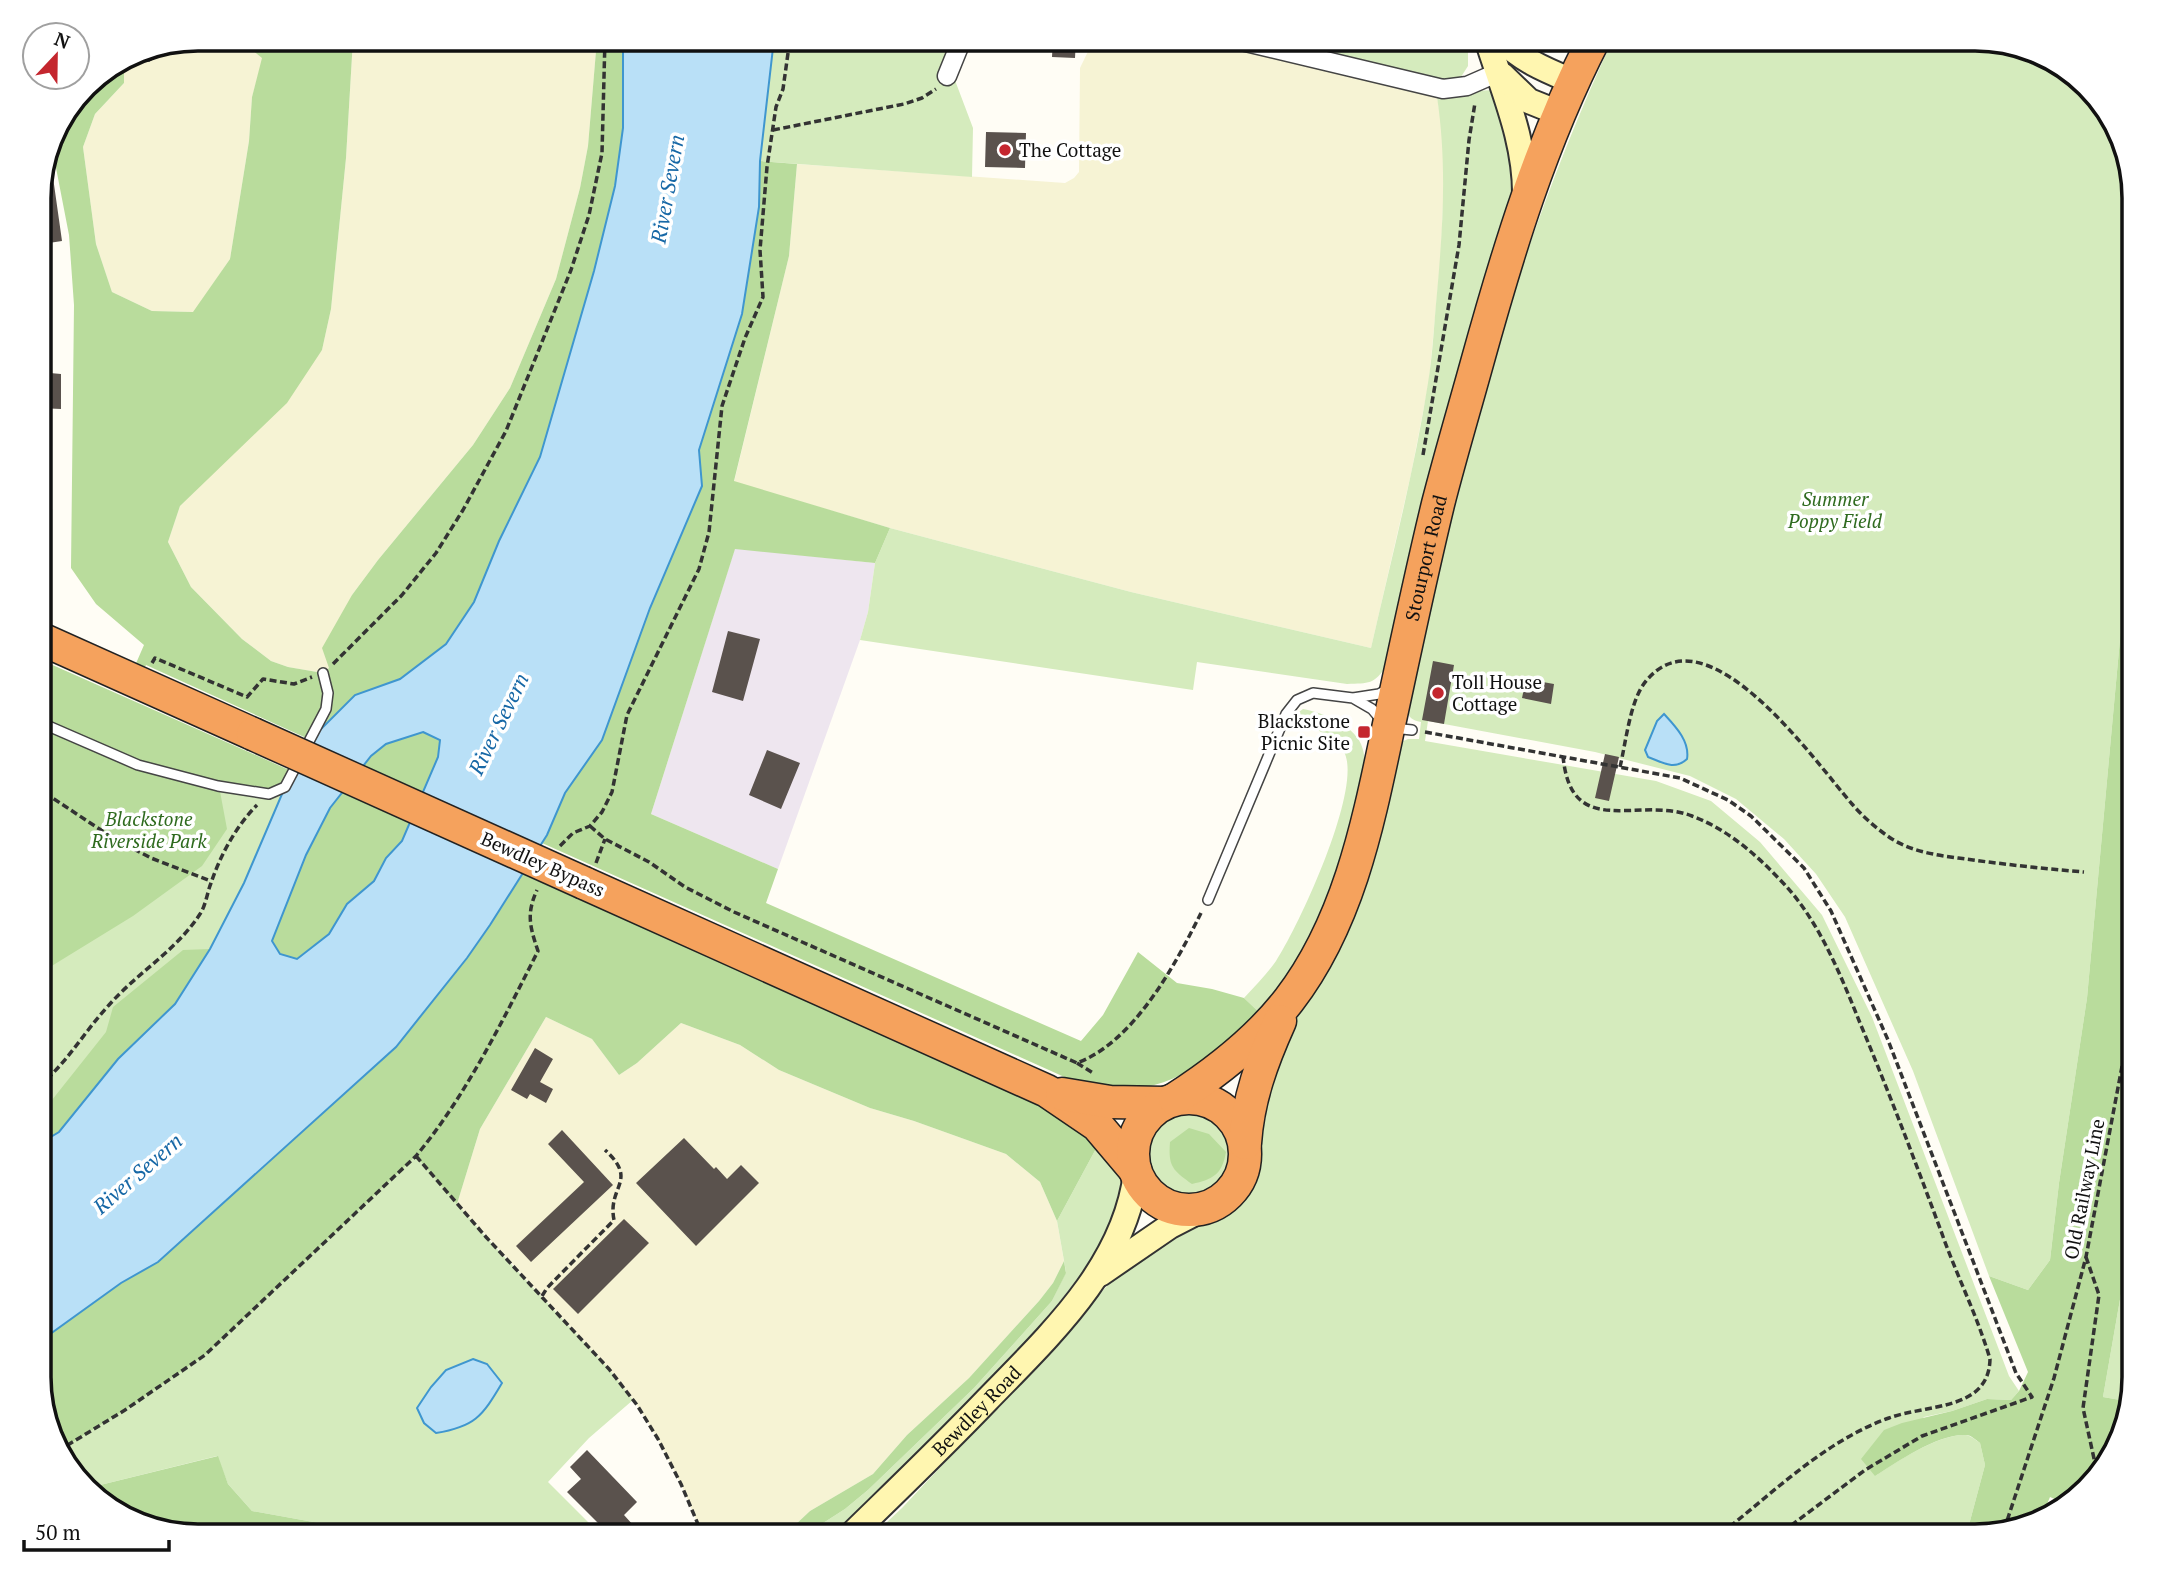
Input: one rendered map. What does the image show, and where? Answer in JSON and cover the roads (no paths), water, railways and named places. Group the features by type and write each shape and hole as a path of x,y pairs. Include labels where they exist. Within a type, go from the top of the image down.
{"highway":[{"name":"Stourport Road","path":"1245,1143 1247,1116 1255,1081 1289,1000 1322,945 1347,890 1400,729 1398,682 1439,501 1503,267 1525,200 1572,81 1587,51"},
{"name":"Bewdley Bypass","path":"51,643 152,681 253,734 589,876 1046,1091 1097,1125 1136,1171"},
{"name":"Stourport Road","path":"1170,1101 1227,1063 1289,1000"},
{"name":"Bewdley Bypass","path":"1046,1091 1110,1102 1170,1101"},
{"path":"1202,1099 1217,1105 1235,1121 1245,1143 1246,1160 1241,1177 1225,1197 1202,1209 1184,1210 1151,1196 1136,1171 1133,1157 1135,1140 1141,1125 1151,1112 1170,1101 1202,1099"}],"main road":[{"path":"1488,51 1489,77 1521,151 1525,200"},
{"path":"1513,51 1572,81"},
{"path":"1489,77 1529,101 1559,113"},
{"name":"Bewdley Road","path":"862,1524 1027,1358 1096,1277 1129,1213 1136,1171"},
{"name":"Bewdley Road","path":"1096,1277 1170,1226 1202,1209"}],"street":[{"path":"947,76 957,51"},
{"path":"1286,51 1437,88 1454,89 1489,77"}],"lane":[{"path":"51,727 138,765 218,786 269,794 285,787 326,709 328,693 323,673"},
{"path":"1208,900 1286,714 1297,700 1313,693 1353,698 1379,694 1398,682"},
{"path":"1353,698 1400,729"}],"water":[{"name":"River Severn","path":"623,51 773,51 760,161 759,207 742,314 699,450 702,486 650,608 602,740 565,793 547,835 490,925 396,1047 158,1262 121,1283 51,1333 51,1137 59,1132 118,1059 175,1004 210,949 244,883 285,787 319,731 355,695 400,679 446,644 474,602 499,541 540,457 594,271 615,186 623,128","holes":["423,732 440,740 438,757 402,841 386,858 374,881 347,904 329,934 297,959 280,954 272,941 306,855 330,808 371,756 386,744"]},
{"path":"1664,714 1681,734 1686,746 1687,759 1682,763 1673,765 1648,757 1645,750 1657,721"},
{"path":"473,1359 487,1364 502,1383 476,1418 460,1427 436,1433 424,1423 417,1408 446,1370"}],"place":[{"name":"The Cottage","path":"1005,150"},
{"name":"Toll House Cottage","path":"1438,693"},
{"name":"Blackstone Picnic Site","path":"1364,732"}],"park label":[{"name":"Summer Poppy Field","path":"1835,510"},
{"name":"Blackstone Riverside Park","path":"149,830"}]}
